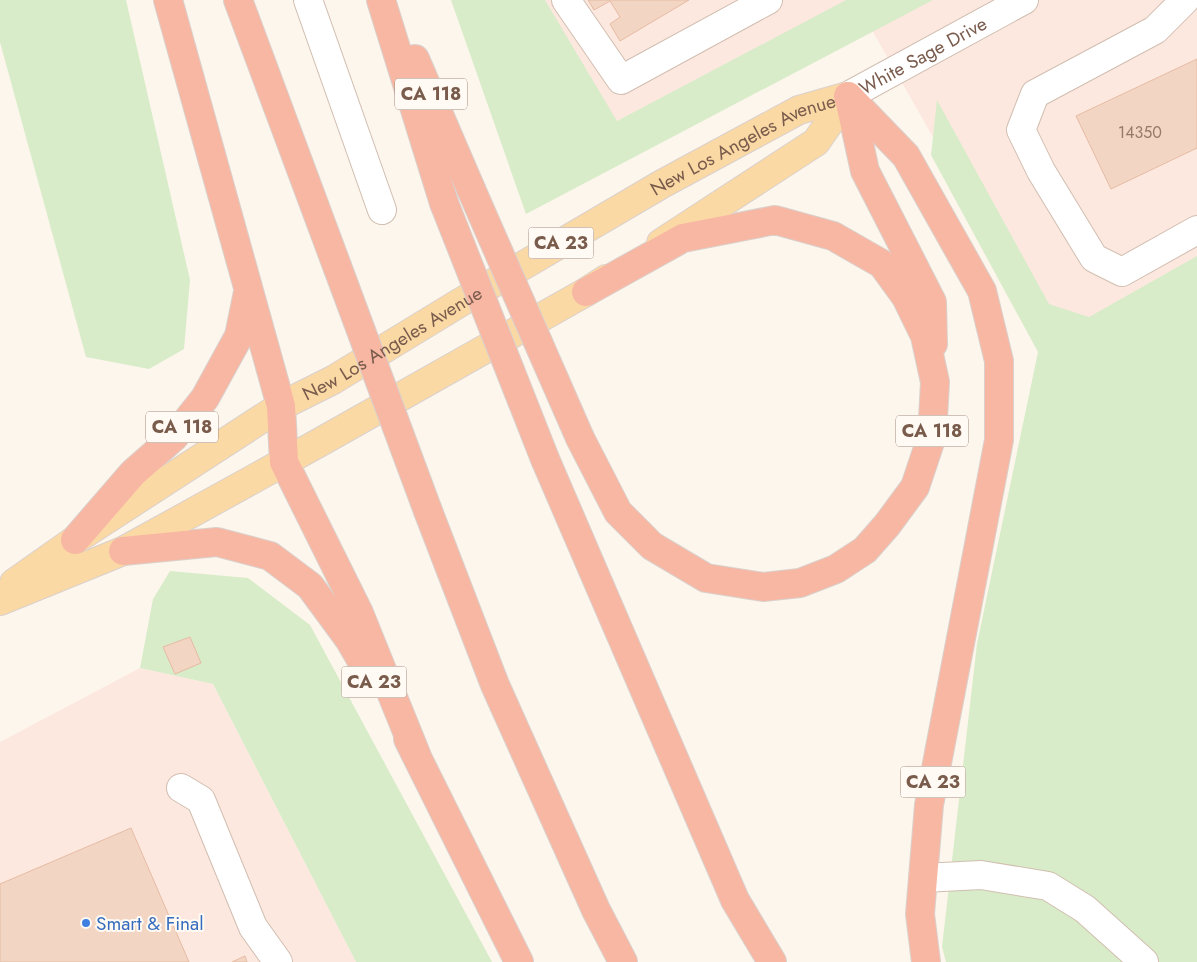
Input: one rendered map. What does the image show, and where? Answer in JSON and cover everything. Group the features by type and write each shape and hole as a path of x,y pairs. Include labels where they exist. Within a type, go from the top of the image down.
{"highway":[{"name":"CA 118","path":"75,540 133,473 174,437 205,398 239,336 249,288 168,0"},
{"path":"238,0 428,511 495,685 596,910 623,962"},
{"path":"381,0 444,203 545,459 734,900 772,962"},
{"name":"CA 118","path":"390,0 580,438 618,512 652,546 706,578 763,587 800,583 836,568 866,550 888,525 915,487 932,436 935,382 924,336 906,297 882,264 833,236 774,220 683,238 586,292"},
{"path":"848,96 866,171 932,302 935,382"},
{"name":"CA 23","path":"848,96 906,156 982,291 999,361 999,440 929,805 920,914 926,962"},
{"path":"249,288 281,406 284,462 359,613 416,754"},
{"name":"CA 23","path":"123,551 217,542 270,556 310,586 349,639 416,754 519,962"}],"main road":[{"name":"New Los Angeles Avenue","path":"0,601 123,551 586,292 816,142 848,96"},
{"name":"New Los Angeles Avenue","path":"0,594 75,540 281,406 333,380 461,302 679,174 799,110 848,96"}],"street":[{"path":"308,0 382,210"},
{"path":"566,0 621,80 768,0"},
{"name":"White Sage Drive","path":"848,96 1024,0"},
{"path":"1185,0 1155,30 1035,94 1021,130 1041,171 1094,258 1122,272 1197,230"},
{"path":"180,788 200,800 253,927 278,962"},
{"path":"923,878 981,875 1048,886 1085,908 1144,962"}],"shaded area":[{"path":"520,0 1197,0 1197,265 1054,349 861,11 595,148"},
{"path":"140,668 213,684 356,962 0,962 0,742"}],"green space":[{"path":"0,0 126,0 190,280 184,349 149,369 86,357 0,42"},
{"path":"451,0 545,0 617,121 846,0 933,0 526,214"},
{"path":"937,100 1049,304 1089,317 1197,256 1197,962 946,962 942,947 977,644 1038,352 931,155"},
{"path":"170,571 248,578 310,625 492,962 356,962 213,684 140,668 153,599"}],"building":[{"path":"588,0 689,0 620,41 610,24 620,17 610,1 594,10"},
{"path":"1197,59 1197,148 1111,189 1076,116"},
{"path":"190,637 201,663 175,674 163,647"},
{"name":"Smart & Final","path":"131,828 189,962 0,962 0,884"},
{"path":"245,956 247,962 232,962"}],"place":[{"name":"Smart & Final","path":"86,923"}]}
